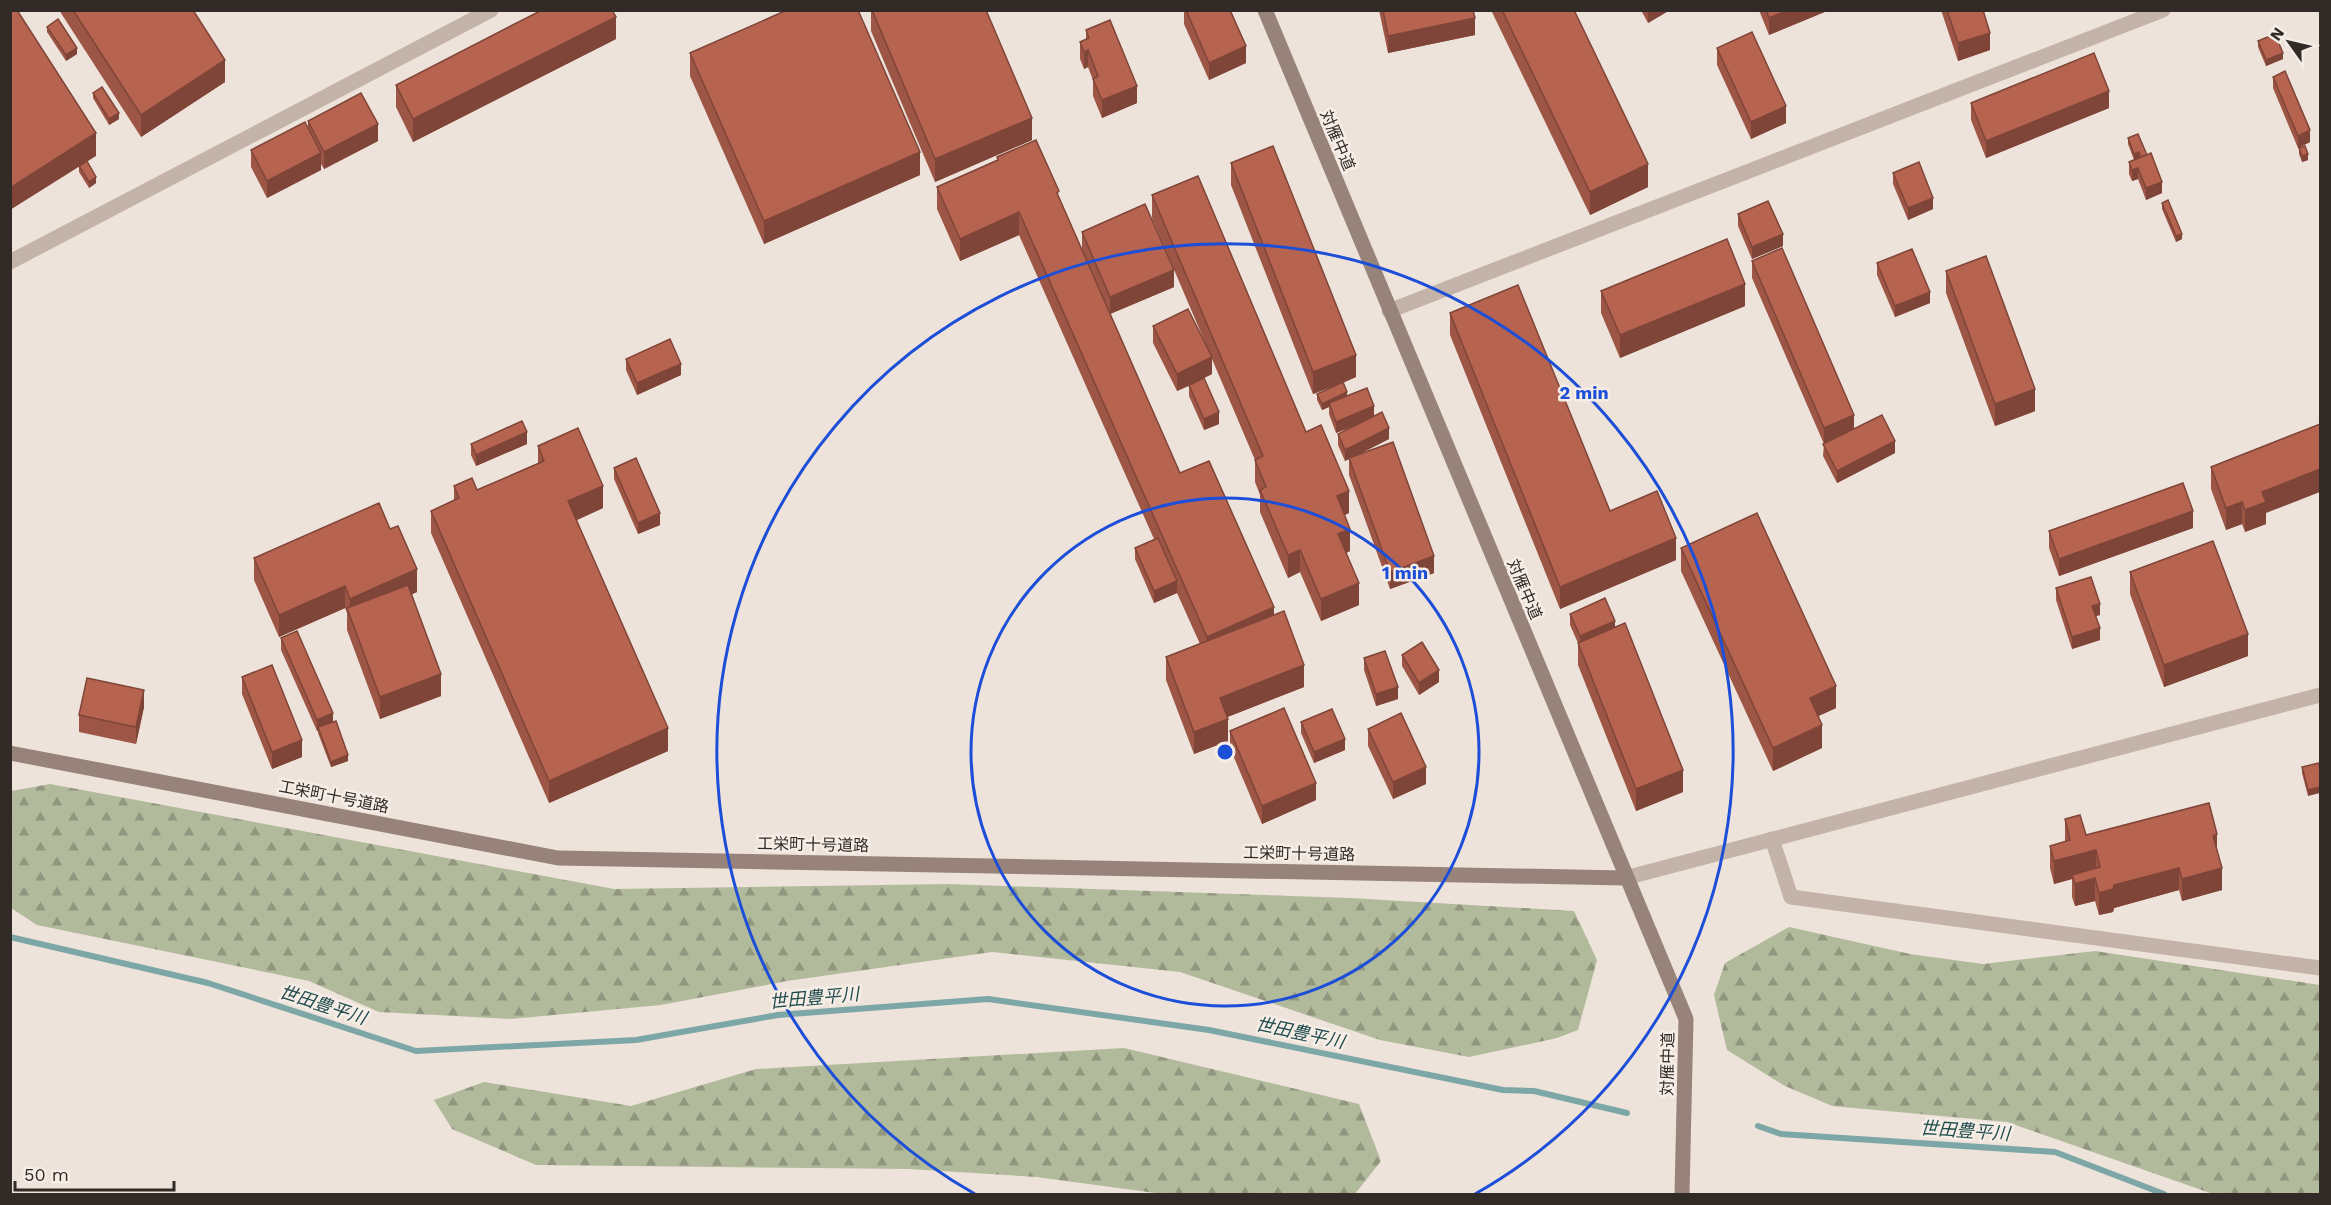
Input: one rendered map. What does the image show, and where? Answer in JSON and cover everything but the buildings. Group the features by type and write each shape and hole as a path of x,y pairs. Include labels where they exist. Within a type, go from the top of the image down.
{"street":[{"path":"10,262 491,10"},
{"name":"対雁中道","path":"1265,10 1625,878 1686,1019 1682,1194"},
{"path":"1389,311 2163,10"},
{"path":"1625,878 2320,695"},
{"name":"工栄町十号道路","path":"10,753 558,858 1625,878"},
{"path":"1772,839 1791,897 2320,968"}],"green space":[{"path":"50,784 614,889 949,884 1350,898 1574,911 1597,960 1578,1030 1557,1038 1469,1057 1380,1040 1180,972 992,952 787,981 661,1005 511,1019 379,1012 309,981 37,925 11,908 11,791"},
{"path":"1789,927 1910,954 1983,964 2095,951 2320,985 2320,1194 2213,1194 2007,1122 1832,1106 1785,1086 1727,1050 1714,995 1725,963"},
{"path":"1124,1048 1359,1104 1381,1161 1355,1194 1163,1194 1036,1177 909,1169 536,1165 452,1129 434,1100 484,1082 631,1106 756,1069"}],"waterway":[{"name":"世田豊平川","path":"10,937 208,983 416,1051 636,1040 778,1015 988,999 1209,1030 1503,1090 1534,1091 1627,1113"},
{"name":"世田豊平川","path":"1758,1126 1781,1134 2055,1152 2164,1194"}]}
